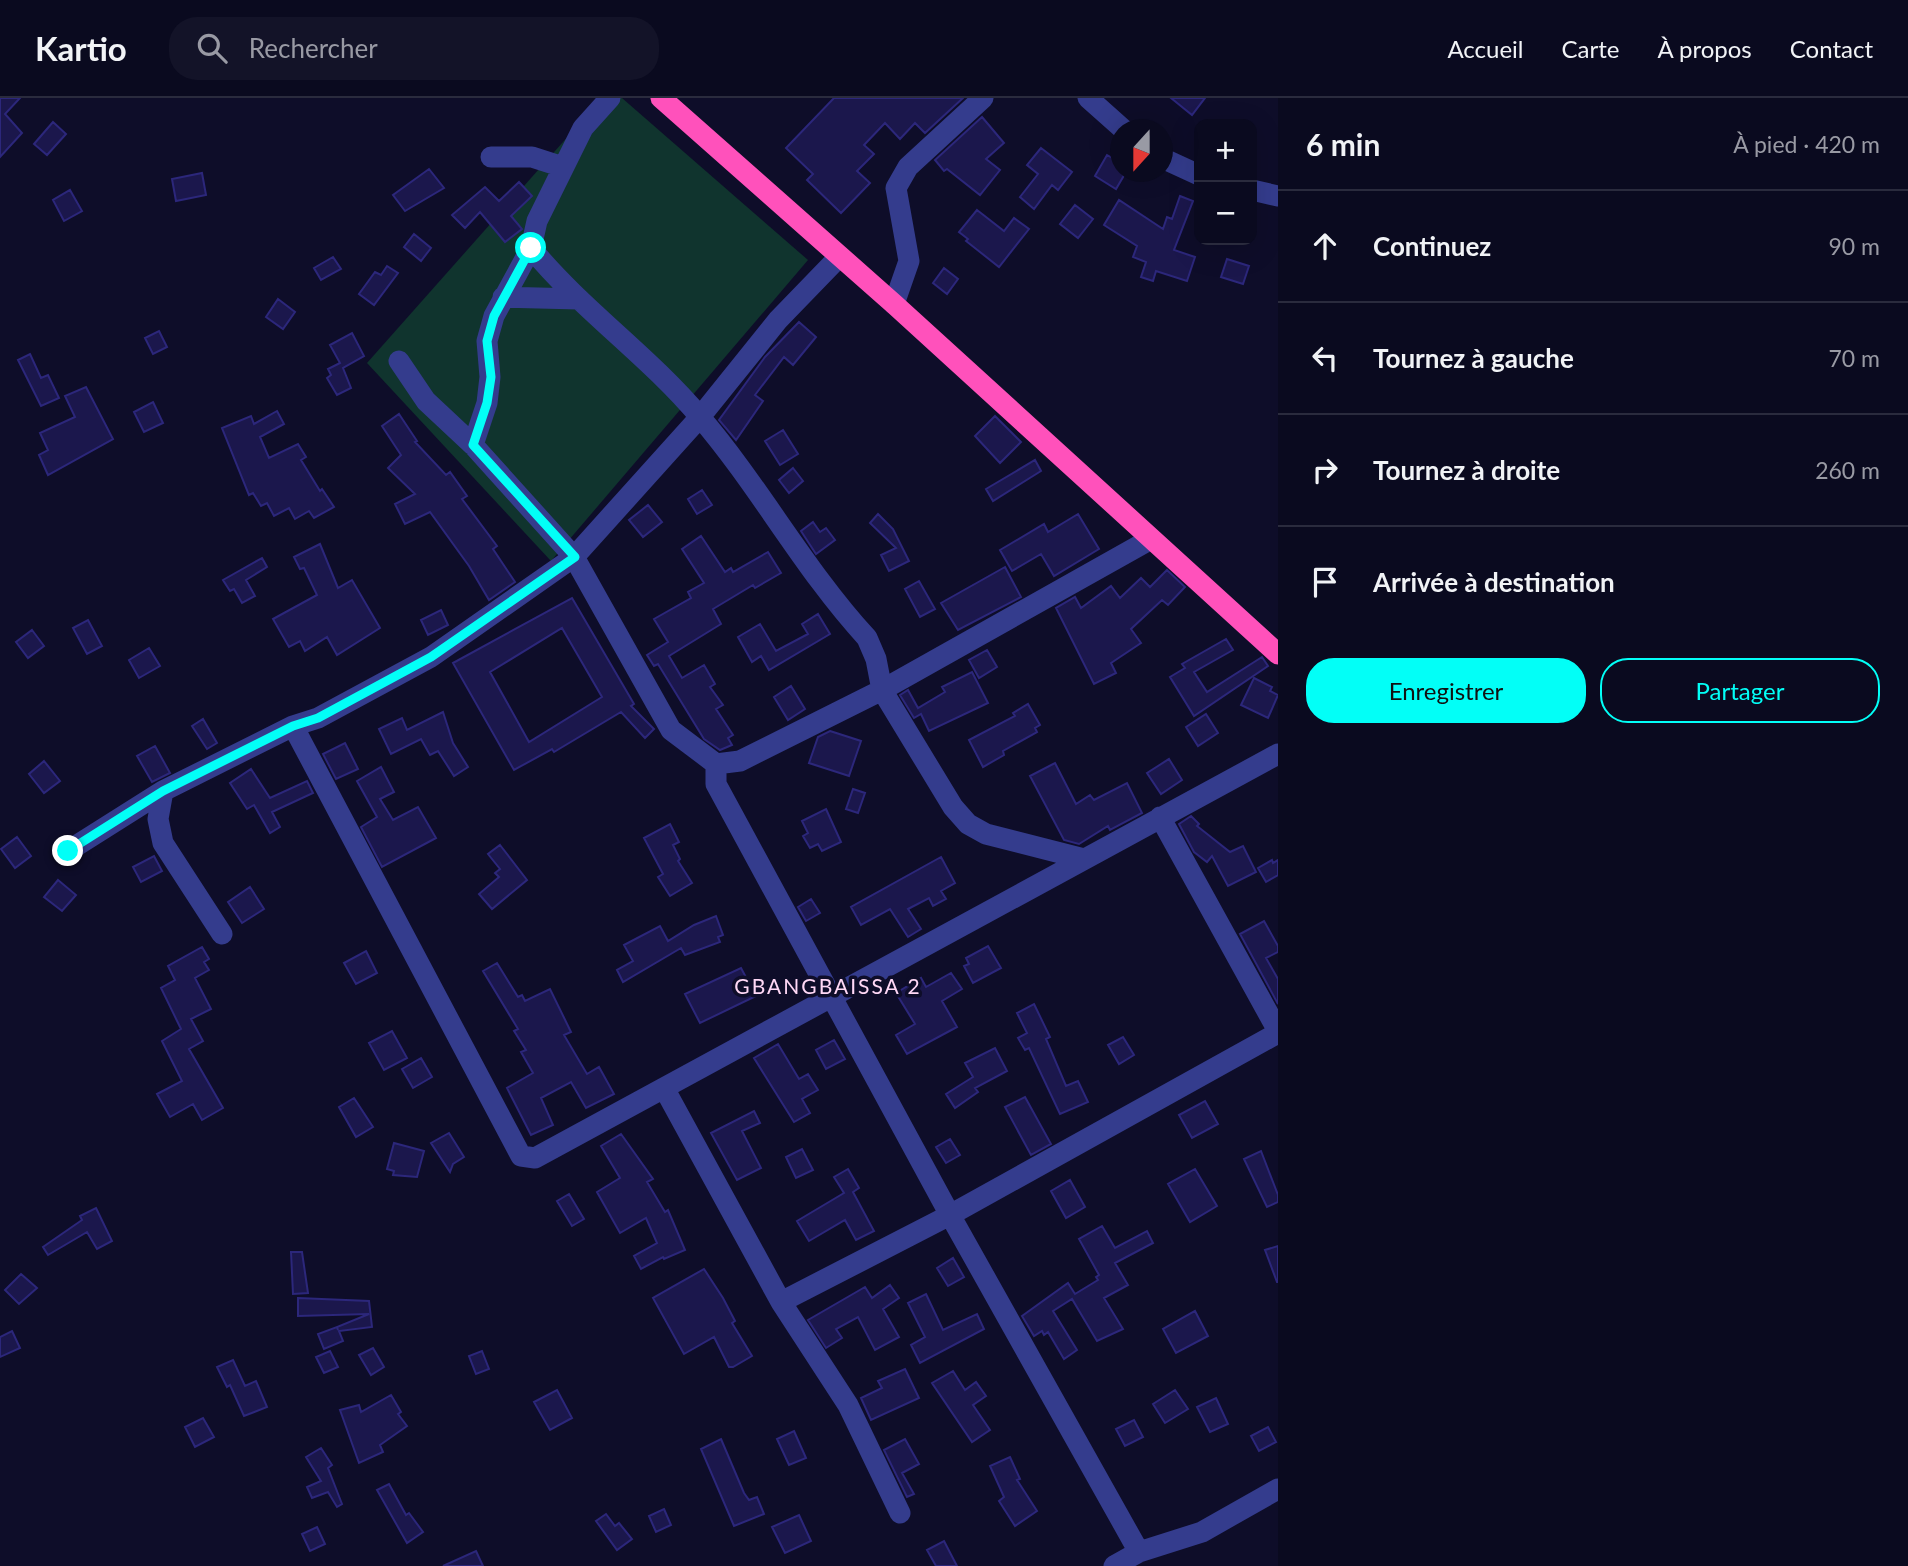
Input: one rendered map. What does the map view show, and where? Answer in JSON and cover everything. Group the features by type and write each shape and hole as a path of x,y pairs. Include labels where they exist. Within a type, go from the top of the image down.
{"highway":[{"path":"661,98 894,304 1278,654"}],"street":[{"path":"473,445 487,403 491,377 487,341 503,297 531,248 537,221 583,128 610,98"},
{"path":"894,304 909,261 895,188 908,167 983,98"},
{"path":"1088,98 1112,119"},
{"path":"491,157 532,157 563,167"},
{"path":"1173,163 1194,173"},
{"path":"1257,191 1278,196"},
{"path":"531,248 579,299 700,416 867,638 876,659 882,690 953,807 968,824 986,834 1084,859"},
{"path":"68,851 163,791 293,726 318,718 431,657 575,557 700,416 778,320 839,257"},
{"path":"503,297 579,299"},
{"path":"399,361 426,401 473,445 575,557 671,730 716,764 740,761 882,690 1150,539"},
{"path":"293,726 520,1156 535,1158 1278,754"},
{"path":"716,764 716,784 950,1215 1139,1552"},
{"path":"163,791 158,819 163,843 222,934"},
{"path":"781,1302 950,1215 1278,1032 1160,817"},
{"path":"664,1088 781,1302 848,1405 900,1513"},
{"path":"1114,1566 1139,1552 1202,1532 1278,1489"}],"green space":[{"path":"602,98 622,98 808,260 551,561 367,363"}],"building":[{"path":"0,98 20,98 5,114 22,133 0,157"},
{"path":"834,98 963,98 925,133 915,123 900,139 885,123 864,145 874,154 857,171 870,183 841,213 807,180 813,174 786,148"},
{"path":"1171,98 1205,98 1192,115"},
{"path":"982,117 1004,143 986,159 1000,170 980,195 947,169 944,171 935,160"},
{"path":"53,122 66,134 47,155 34,144"},
{"path":"1041,148 1072,172 1058,190 1052,185 1034,209 1020,197 1038,174 1027,165"},
{"path":"1107,155 1110,157 1110,182 1120,182 1116,189 1095,176"},
{"path":"429,169 444,188 405,211 393,195"},
{"path":"202,173 206,195 176,201 172,179"},
{"path":"519,182 532,196 511,216 522,229 505,242 480,212 465,228 452,215 485,187 499,201"},
{"path":"70,190 82,211 64,221 53,200"},
{"path":"1180,196 1193,201 1174,250 1195,257 1187,281 1156,271 1153,281 1141,277 1146,262 1133,257 1137,246 1104,225 1119,200 1163,229 1167,217 1172,219"},
{"path":"1075,205 1093,219 1078,238 1060,224"},
{"path":"977,210 1004,231 1014,218 1029,229 999,267 966,241 968,239 959,232"},
{"path":"414,234 431,248 421,261 404,247"},
{"path":"333,257 341,269 321,280 314,268"},
{"path":"1227,259 1249,266 1243,284 1221,277"},
{"path":"387,266 398,273 374,305 359,294 375,272 381,275"},
{"path":"944,268 958,279 947,294 933,283"},
{"path":"278,299 295,312 283,329 266,317"},
{"path":"799,322 816,337 793,365 784,357 755,395 763,401 736,440 719,420 765,357"},
{"path":"159,331 167,347 153,354 145,338"},
{"path":"352,333 364,356 343,368 351,388 337,395 327,378 331,375 328,369 340,363 330,345"},
{"path":"30,354 41,378 48,375 59,398 41,406 18,360"},
{"path":"86,387 113,439 48,475 39,455 48,450 40,433 75,417 65,396"},
{"path":"153,402 163,423 144,432 134,412"},
{"path":"277,411 284,424 260,437 269,458 298,444 306,457 301,460 320,491 322,489 334,507 314,518 309,511 295,519 289,508 274,516 267,503 261,506 253,493 249,495 222,428 251,416 254,424"},
{"path":"399,414 417,441 415,442 446,475 450,472 467,496 462,499 497,546 493,549 515,582 489,600 469,566 430,512 405,524 395,504 415,494 388,468 401,455 382,426"},
{"path":"995,416 1021,442 1000,463 975,436"},
{"path":"783,430 798,454 780,465 765,441"},
{"path":"1035,460 1041,471 993,501 986,489"},
{"path":"793,468 803,481 789,493 779,480"},
{"path":"702,490 712,505 697,514 688,499"},
{"path":"648,505 662,522 643,537 629,520"},
{"path":"878,514 893,529 909,561 889,571 881,555 896,548 870,523"},
{"path":"1078,514 1099,549 1054,576 1041,554 1012,571 1000,550 1044,524 1048,532"},
{"path":"813,522 820,532 826,528 835,540 816,554 801,531"},
{"path":"701,536 725,572 731,568 733,572 768,552 781,573 755,588 753,585 713,609 721,624 669,656 682,678 704,665 715,684 710,687 723,705 716,709 733,735 728,738 732,745 720,750 704,739 658,664 654,666 647,655 668,642 654,619 691,598 688,592 704,583 682,549"},
{"path":"320,544 338,588 352,580 380,628 337,655 327,637 305,651 300,641 289,647 273,619 317,595 304,568 300,569 294,557"},
{"path":"262,558 267,567 246,580 255,596 242,603 234,589 230,591 223,580"},
{"path":"1005,567 1021,597 958,630 941,603"},
{"path":"1167,570 1185,587 1168,605 1162,600 1131,629 1141,643 1111,663 1116,673 1094,684 1056,608 1075,597 1081,608 1111,586 1120,598 1141,578 1150,587"},
{"path":"919,581 935,609 920,617 905,589"},
{"path":"572,598 634,704 631,706 654,729 645,738 621,712 554,752 552,749 514,770 453,663","holes":["562,628 602,697 529,742 490,672"]},
{"path":"441,610 448,625 428,635 421,620"},
{"path":"818,614 830,634 769,670 761,656 752,662 738,637 760,624 776,651 808,634 802,624"},
{"path":"88,620 102,646 87,654 73,628"},
{"path":"32,630 44,646 28,658 16,642"},
{"path":"1226,639 1233,650 1194,672 1207,692 1262,657 1268,666 1194,716 1170,677 1185,668 1182,664"},
{"path":"149,648 160,666 139,678 129,660"},
{"path":"987,650 997,667 979,678 969,660"},
{"path":"972,672 988,703 929,731 921,714 914,718 900,695 908,690 918,708 945,692 942,687"},
{"path":"1254,678 1272,687 1270,691 1278,695 1268,718 1241,705"},
{"path":"791,686 805,709 788,720 774,697"},
{"path":"1028,704 1040,725 1035,728 1037,732 1003,751 1004,755 983,767 969,740 1015,716 1013,713"},
{"path":"443,712 453,743 468,767 454,776 438,751 430,755 421,739 391,754 379,729 402,718 407,730"},
{"path":"1206,714 1218,733 1198,746 1186,727"},
{"path":"203,719 217,743 207,749 192,726"},
{"path":"830,731 861,741 849,776 809,763 818,737"},
{"path":"345,743 358,769 336,779 323,754"},
{"path":"155,746 170,773 152,782 137,756"},
{"path":"1169,759 1182,780 1161,794 1147,773"},
{"path":"44,761 60,781 44,793 29,774"},
{"path":"1055,763 1076,804 1090,795 1094,800 1127,783 1142,813 1110,830 1108,826 1079,844 1064,840 1030,776"},
{"path":"381,767 394,792 380,799 393,820 418,807 436,838 382,867 361,827 377,817 357,781"},
{"path":"251,769 270,798 307,781 313,793 272,812 280,827 270,833 254,805 247,809 230,783"},
{"path":"853,789 865,793 858,813 846,809"},
{"path":"826,809 841,842 822,851 818,844 810,848 803,836 808,833 802,821"},
{"path":"1191,816 1199,824 1197,826 1230,852 1243,846 1256,872 1228,886 1212,856 1207,862 1194,852 1179,824"},
{"path":"670,824 679,842 673,845 680,859 678,861 692,883 670,896 658,877 663,874 644,838"},
{"path":"17,837 31,856 15,868 1,849"},
{"path":"500,845 527,880 492,909 479,894 499,877 495,873 500,869 488,854"},
{"path":"154,856 162,871 141,882 133,867"},
{"path":"941,857 955,883 941,891 946,899 933,906 929,898 908,909 921,929 908,937 890,909 861,925 851,907"},
{"path":"1272,860 1273,863 1278,860 1278,875 1266,882 1258,868"},
{"path":"58,880 76,895 62,911 44,897"},
{"path":"250,887 264,909 242,923 228,902"},
{"path":"811,899 820,913 806,921 798,907"},
{"path":"716,916 723,935 718,937 720,942 685,955 681,948 623,982 617,970 633,961 624,945 660,926 668,941 694,925"},
{"path":"1264,921 1278,946 1278,952 1266,958 1278,979 1278,1004 1240,934"},
{"path":"988,946 1001,968 973,983 964,966 969,964 966,958"},
{"path":"202,947 209,959 204,962 209,970 195,978 211,1009 191,1019 203,1041 189,1049 223,1108 202,1120 193,1104 170,1117 157,1094 182,1081 162,1041 181,1029 161,988 175,980 168,966"},
{"path":"366,951 377,973 356,984 344,963"},
{"path":"497,963 518,997 522,995 525,1001 550,989 571,1032 564,1035 587,1074 599,1067 614,1094 586,1108 571,1082 541,1098 553,1125 531,1135 507,1088 533,1073 521,1052 526,1050 514,1031 518,1029 483,971"},
{"path":"741,968 756,996 700,1023 685,994"},
{"path":"951,973 962,989 942,1001 957,1027 907,1054 896,1035 915,1024 896,993 921,978 926,987"},
{"path":"1034,1004 1050,1037 1046,1039 1066,1086 1078,1081 1088,1102 1060,1114 1029,1048 1025,1050 1018,1038 1027,1033 1017,1013"},
{"path":"392,1031 407,1058 384,1070 369,1043"},
{"path":"1123,1037 1134,1055 1119,1064 1108,1045"},
{"path":"834,1040 845,1059 826,1069 816,1050"},
{"path":"778,1044 799,1079 808,1074 818,1090 802,1099 810,1113 794,1122 754,1058"},
{"path":"995,1048 1007,1071 975,1088 978,1092 955,1108 946,1094 973,1077 965,1063"},
{"path":"421,1058 432,1077 413,1088 402,1069"},
{"path":"1025,1097 1051,1144 1031,1155 1005,1107"},
{"path":"354,1098 373,1127 356,1137 339,1107"},
{"path":"1205,1101 1218,1124 1192,1138 1179,1115"},
{"path":"754,1111 760,1123 742,1131 761,1168 737,1180 711,1133"},
{"path":"449,1133 464,1157 453,1164 450,1172 431,1143"},
{"path":"621,1134 653,1179 647,1182 665,1212 668,1210 685,1250 664,1259 663,1257 641,1269 634,1256 657,1243 646,1218 620,1233 597,1192 620,1178 601,1146"},
{"path":"950,1139 960,1155 946,1163 936,1147"},
{"path":"394,1143 424,1151 417,1177 393,1175 394,1171 387,1169"},
{"path":"802,1149 813,1170 796,1178 786,1157"},
{"path":"1261,1151 1278,1195 1278,1202 1267,1207 1244,1159"},
{"path":"848,1169 859,1188 853,1192 874,1231 856,1240 845,1220 809,1241 797,1221 844,1193 834,1177"},
{"path":"1195,1169 1217,1206 1190,1222 1168,1184"},
{"path":"1070,1180 1085,1207 1066,1218 1051,1191"},
{"path":"569,1194 584,1219 572,1226 557,1201"},
{"path":"96,1208 112,1241 97,1249 87,1232 48,1255 43,1247 82,1220 80,1216"},
{"path":"1102,1226 1115,1248 1147,1231 1153,1243 1115,1263 1128,1285 1104,1298 1123,1329 1097,1341 1072,1299 1053,1311 1077,1350 1064,1359 1048,1332 1044,1335 1042,1331 1034,1336 1022,1316 1068,1283 1075,1294 1098,1280 1096,1277 1099,1275 1079,1239"},
{"path":"1278,1246 1278,1282 1277,1282 1265,1250"},
{"path":"291,1252 302,1252 308,1293 293,1294"},
{"path":"953,1258 964,1277 948,1286 937,1268"},
{"path":"704,1269 723,1298 735,1321 732,1323 752,1356 733,1367 729,1367 714,1337 684,1354 653,1298"},
{"path":"21,1274 37,1288 19,1304 5,1290"},
{"path":"890,1285 899,1298 883,1309 899,1337 875,1350 858,1317 836,1329 842,1338 826,1348 808,1320 865,1287 872,1298"},
{"path":"926,1294 943,1330 977,1314 984,1329 920,1363 911,1345 925,1337 908,1303"},
{"path":"298,1298 369,1301 372,1327 339,1331 343,1341 324,1349 318,1334 369,1314 298,1316"},
{"path":"1195,1311 1208,1336 1176,1353 1163,1329"},
{"path":"12,1331 20,1348 0,1357 0,1337"},
{"path":"373,1348 384,1367 371,1375 359,1355"},
{"path":"330,1351 338,1367 324,1373 316,1357"},
{"path":"482,1351 489,1369 476,1374 469,1356"},
{"path":"233,1360 245,1386 256,1381 267,1407 244,1416 230,1385 227,1387 217,1367"},
{"path":"905,1369 919,1398 871,1420 861,1398 882,1388 878,1381"},
{"path":"953,1371 965,1390 976,1382 986,1396 973,1405 990,1430 972,1442 932,1383"},
{"path":"557,1390 572,1418 550,1430 534,1402"},
{"path":"1175,1390 1188,1409 1165,1423 1153,1404"},
{"path":"391,1395 401,1412 398,1414 407,1426 380,1445 383,1452 359,1463 340,1410 359,1405 361,1412"},
{"path":"1216,1398 1228,1424 1210,1432 1197,1407"},
{"path":"203,1418 214,1437 195,1447 185,1427"},
{"path":"1134,1420 1143,1437 1125,1446 1116,1429"},
{"path":"1268,1427 1276,1442 1259,1451 1251,1436"},
{"path":"794,1431 806,1458 789,1465 777,1439"},
{"path":"721,1439 744,1493 749,1500 757,1497 764,1514 734,1526 701,1449"},
{"path":"905,1439 919,1464 902,1473 914,1494 907,1497 884,1450"},
{"path":"321,1448 332,1465 328,1468 342,1504 337,1507 328,1492 312,1498 307,1487 321,1481 306,1457"},
{"path":"1010,1457 1020,1479 1017,1480 1037,1511 1015,1526 999,1501 1004,1497 990,1466"},
{"path":"389,1484 406,1515 409,1513 423,1532 407,1543 377,1490"},
{"path":"664,1509 671,1525 656,1532 649,1516"},
{"path":"606,1514 615,1526 619,1523 632,1539 617,1550 596,1521"},
{"path":"799,1515 811,1541 785,1553 772,1527"},
{"path":"317,1527 325,1544 310,1551 302,1534"},
{"path":"944,1541 957,1566 936,1566 927,1550"},
{"path":"476,1551 483,1566 443,1566"}],"district":[{"name":"GBANGBAISSA 2","path":"828,985"}],"route":[{"path":"68,851 163,791 293,726 318,718 431,657 575,557 473,445 487,403 491,377 487,341 494,316 531,248"}]}
